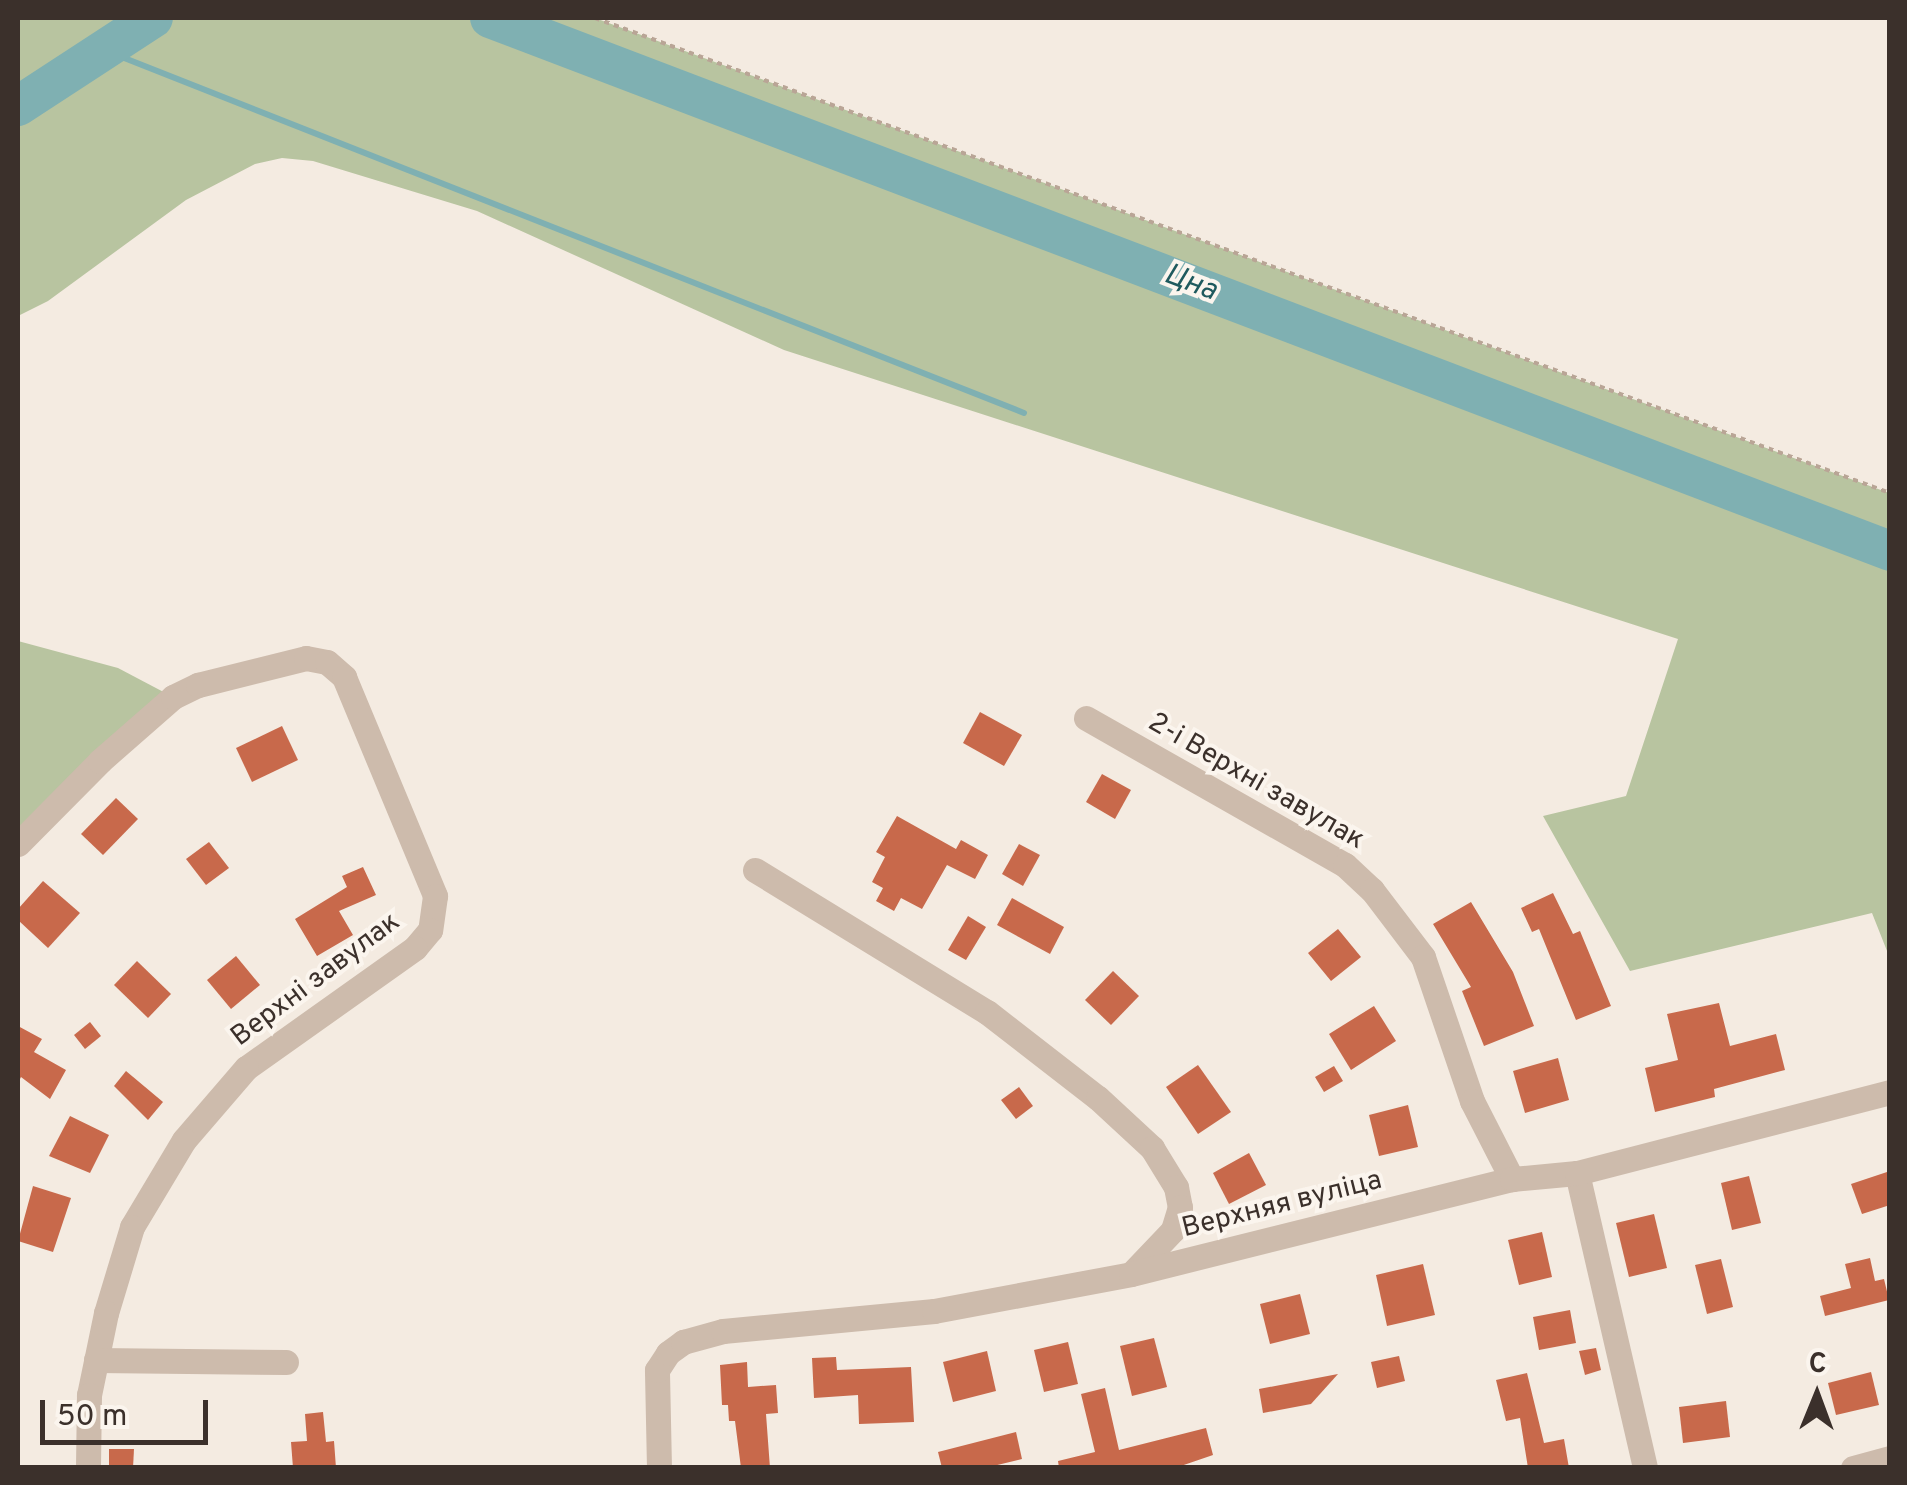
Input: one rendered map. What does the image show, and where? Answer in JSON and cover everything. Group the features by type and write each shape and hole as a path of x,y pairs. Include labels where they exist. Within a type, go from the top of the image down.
{"street":[{"name":"Верхні завулак","path":"18,844 100,761 173,698 198,685 306,658 327,662 344,676 435,896 430,930 415,948 246,1068 184,1140 132,1227 89,1395 88,1468"},
{"name":"2-і Верхні завулак","path":"1086,718 1345,865 1372,890 1423,957 1472,1101 1512,1179"},
{"path":"755,870 986,1012 1098,1098 1152,1148 1176,1187 1180,1207 1173,1230 1160,1248 1131,1274"},
{"name":"Верхняя вуліца","path":"658,1468 657,1370 668,1353 683,1342 741,1329 934,1311 1131,1274 1512,1179 1577,1173 1890,1092"},
{"path":"1577,1173 1645,1468"},
{"path":"96,1360 286,1362"},
{"path":"1852,1468 1890,1458"}],"path":[{"path":"595,18 1888,491"}],"green space":[{"path":"18,18 595,18 1889,493 1889,956 1872,913 1630,971 1543,816 1626,796 1678,639 784,350 477,211 313,161 282,158 255,164 186,200 48,301 18,316"},
{"path":"18,641 118,668 173,697 18,844"}],"building":[{"path":"980,712 1022,735 1004,766 963,743"},
{"path":"282,726 298,760 252,782 236,748"},
{"path":"1102,774 1131,790 1115,819 1086,802"},
{"path":"116,798 138,819 103,855 81,834"},
{"path":"897,816 956,849 961,840 988,855 975,879 947,865 922,909 901,898 894,911 876,901 883,888 872,882 885,857 876,852"},
{"path":"209,842 229,868 206,885 186,859"},
{"path":"1019,844 1040,855 1023,886 1002,874"},
{"path":"363,867 376,895 339,911 353,935 317,956 295,919 347,887 342,876"},
{"path":"43,881 80,913 48,948 18,920 18,909"},
{"path":"1553,893 1573,934 1580,931 1611,1006 1576,1020 1539,929 1532,932 1521,908"},
{"path":"1012,898 1064,927 1050,954 997,925"},
{"path":"1471,902 1513,972 1534,1026 1484,1046 1462,991 1471,987 1433,924"},
{"path":"968,916 986,927 966,960 948,950"},
{"path":"1338,929 1361,957 1331,981 1308,953"},
{"path":"236,956 260,985 231,1009 207,980"},
{"path":"137,961 171,994 148,1018 114,985"},
{"path":"1113,971 1139,996 1111,1025 1085,1000"},
{"path":"1719,1003 1730,1046 1776,1034 1785,1070 1714,1089 1715,1097 1655,1112 1645,1068 1678,1060 1667,1014"},
{"path":"1374,1006 1396,1041 1351,1070 1329,1034"},
{"path":"90,1022 101,1036 85,1049 74,1035"},
{"path":"18,1026 42,1039 34,1052 66,1070 50,1099 21,1077 18,1083"},
{"path":"1558,1058 1569,1100 1525,1113 1513,1071"},
{"path":"1198,1065 1231,1112 1198,1134 1166,1087"},
{"path":"1334,1066 1343,1081 1324,1092 1315,1077"},
{"path":"126,1071 163,1102 148,1120 114,1086"},
{"path":"1019,1087 1033,1106 1016,1119 1001,1100"},
{"path":"1408,1105 1418,1147 1379,1156 1369,1115"},
{"path":"70,1116 109,1135 90,1173 49,1156"},
{"path":"1249,1153 1266,1185 1229,1204 1213,1173"},
{"path":"1890,1171 1890,1205 1862,1214 1851,1184"},
{"path":"1749,1176 1761,1223 1732,1230 1721,1183"},
{"path":"33,1186 71,1198 53,1252 18,1241"},
{"path":"1654,1214 1667,1268 1629,1277 1616,1223"},
{"path":"1542,1232 1552,1277 1519,1285 1508,1240"},
{"path":"1870,1258 1875,1281 1884,1279 1889,1300 1825,1316 1820,1296 1851,1288 1845,1264"},
{"path":"1721,1259 1733,1307 1707,1314 1695,1265"},
{"path":"1423,1264 1435,1315 1387,1326 1376,1275"},
{"path":"1300,1294 1310,1334 1270,1344 1260,1304"},
{"path":"1570,1310 1576,1343 1539,1350 1533,1317"},
{"path":"1154,1338 1167,1387 1132,1396 1120,1346"},
{"path":"1068,1342 1078,1384 1044,1392 1034,1350"},
{"path":"1596,1348 1601,1370 1585,1375 1579,1351"},
{"path":"987,1351 996,1391 953,1402 943,1362"},
{"path":"1399,1356 1405,1381 1377,1388 1371,1362"},
{"path":"836,1357 837,1370 911,1367 914,1422 859,1424 858,1395 814,1398 812,1358"},
{"path":"747,1362 748,1387 776,1385 778,1413 766,1414 770,1468 741,1468 735,1421 729,1421 728,1405 722,1405 720,1365"},
{"path":"1871,1372 1879,1405 1836,1415 1828,1383"},
{"path":"1527,1373 1544,1443 1564,1439 1569,1468 1528,1468 1520,1418 1506,1421 1496,1380"},
{"path":"1338,1374 1311,1404 1263,1413 1259,1389"},
{"path":"1105,1388 1119,1450 1206,1428 1213,1455 1175,1468 1059,1468 1058,1461 1095,1452 1081,1394"},
{"path":"1726,1401 1730,1437 1683,1443 1679,1407"},
{"path":"323,1412 326,1442 334,1441 336,1468 293,1468 291,1442 307,1441 305,1414"},
{"path":"1016,1432 1022,1459 985,1468 942,1468 938,1452"},
{"path":"109,1449 134,1449 133,1468 109,1468"}],"waterway":[{"name":"Цна","path":"18,106 153,18"},
{"name":"Цна","path":"490,18 1890,551"},
{"path":"104,50 1024,413"},
{"name":"Цна","path":"1887,549 1890,544"}]}
